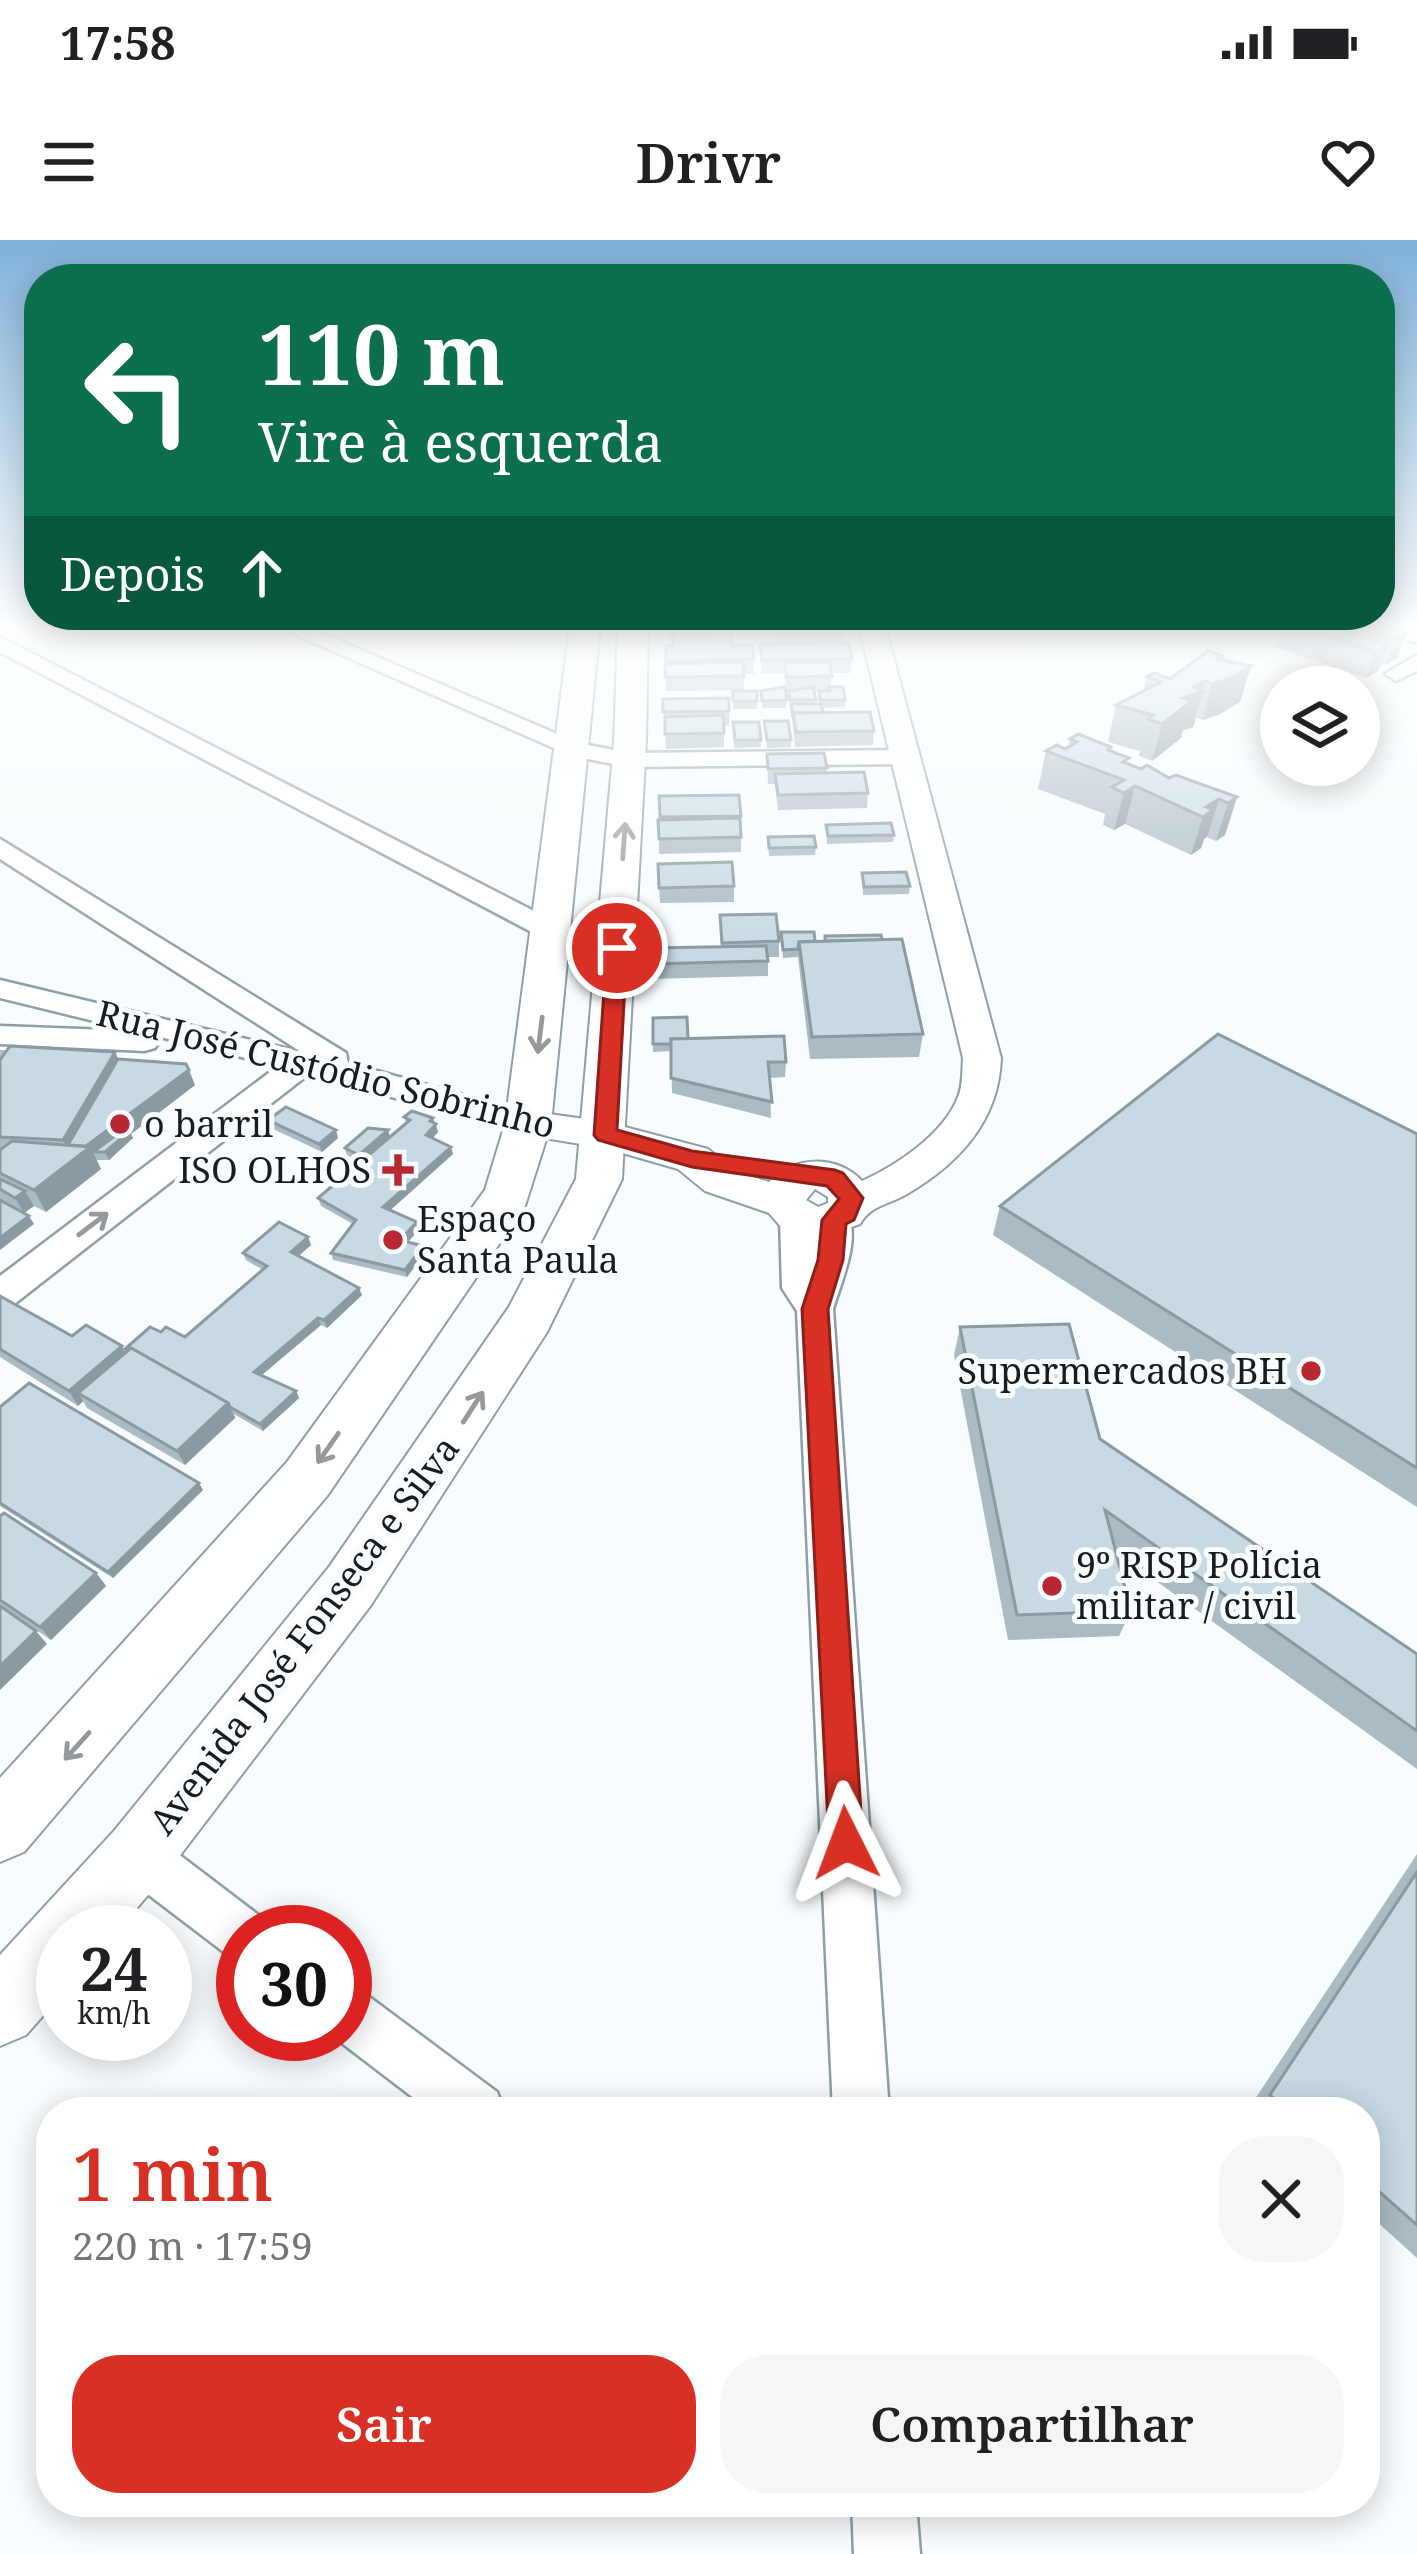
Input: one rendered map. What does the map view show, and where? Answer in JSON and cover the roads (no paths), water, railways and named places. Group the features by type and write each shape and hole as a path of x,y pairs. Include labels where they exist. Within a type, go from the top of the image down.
{"main road":[{"path":"0,1828 307,1479 508,1194 529,1124 574,734"},
{"name":"Avenida José Fonseca e Silva","path":"93,1905 337,1603 466,1418 529,1318 599,1179 606,1135 630,734"},
{"path":"0,2009 36,1969"}],"street":[{"path":"175,734 554,932"},
{"path":"537,734 572,749 629,760 906,757"},
{"path":"860,2097 815,1309 830,1260 818,1202 883,1191 929,1157 962,1125 979,1095 982,1058 900,734"},
{"path":"0,847 359,1076"},
{"name":"Rua José Custódio Sobrinho","path":"0,988 359,1076 529,1124 606,1135 692,1159 720,1181 818,1202"},
{"path":"0,1035 234,1045"},
{"path":"0,1295 303,1063"},
{"path":"138,1855 216,1914"},
{"path":"372,2032 457,2097"},
{"path":"885,2517 887,2554"}],"place":[{"name":"o barril","path":"120,1124"},
{"name":"ISO OLHOS","path":"398,1170"},
{"name":"Espaço Santa Paula","path":"393,1240"},
{"name":"Supermercados BH","path":"1311,1371"},
{"name":"9º RISP Polícia militar / civil","path":"1052,1586"}]}
